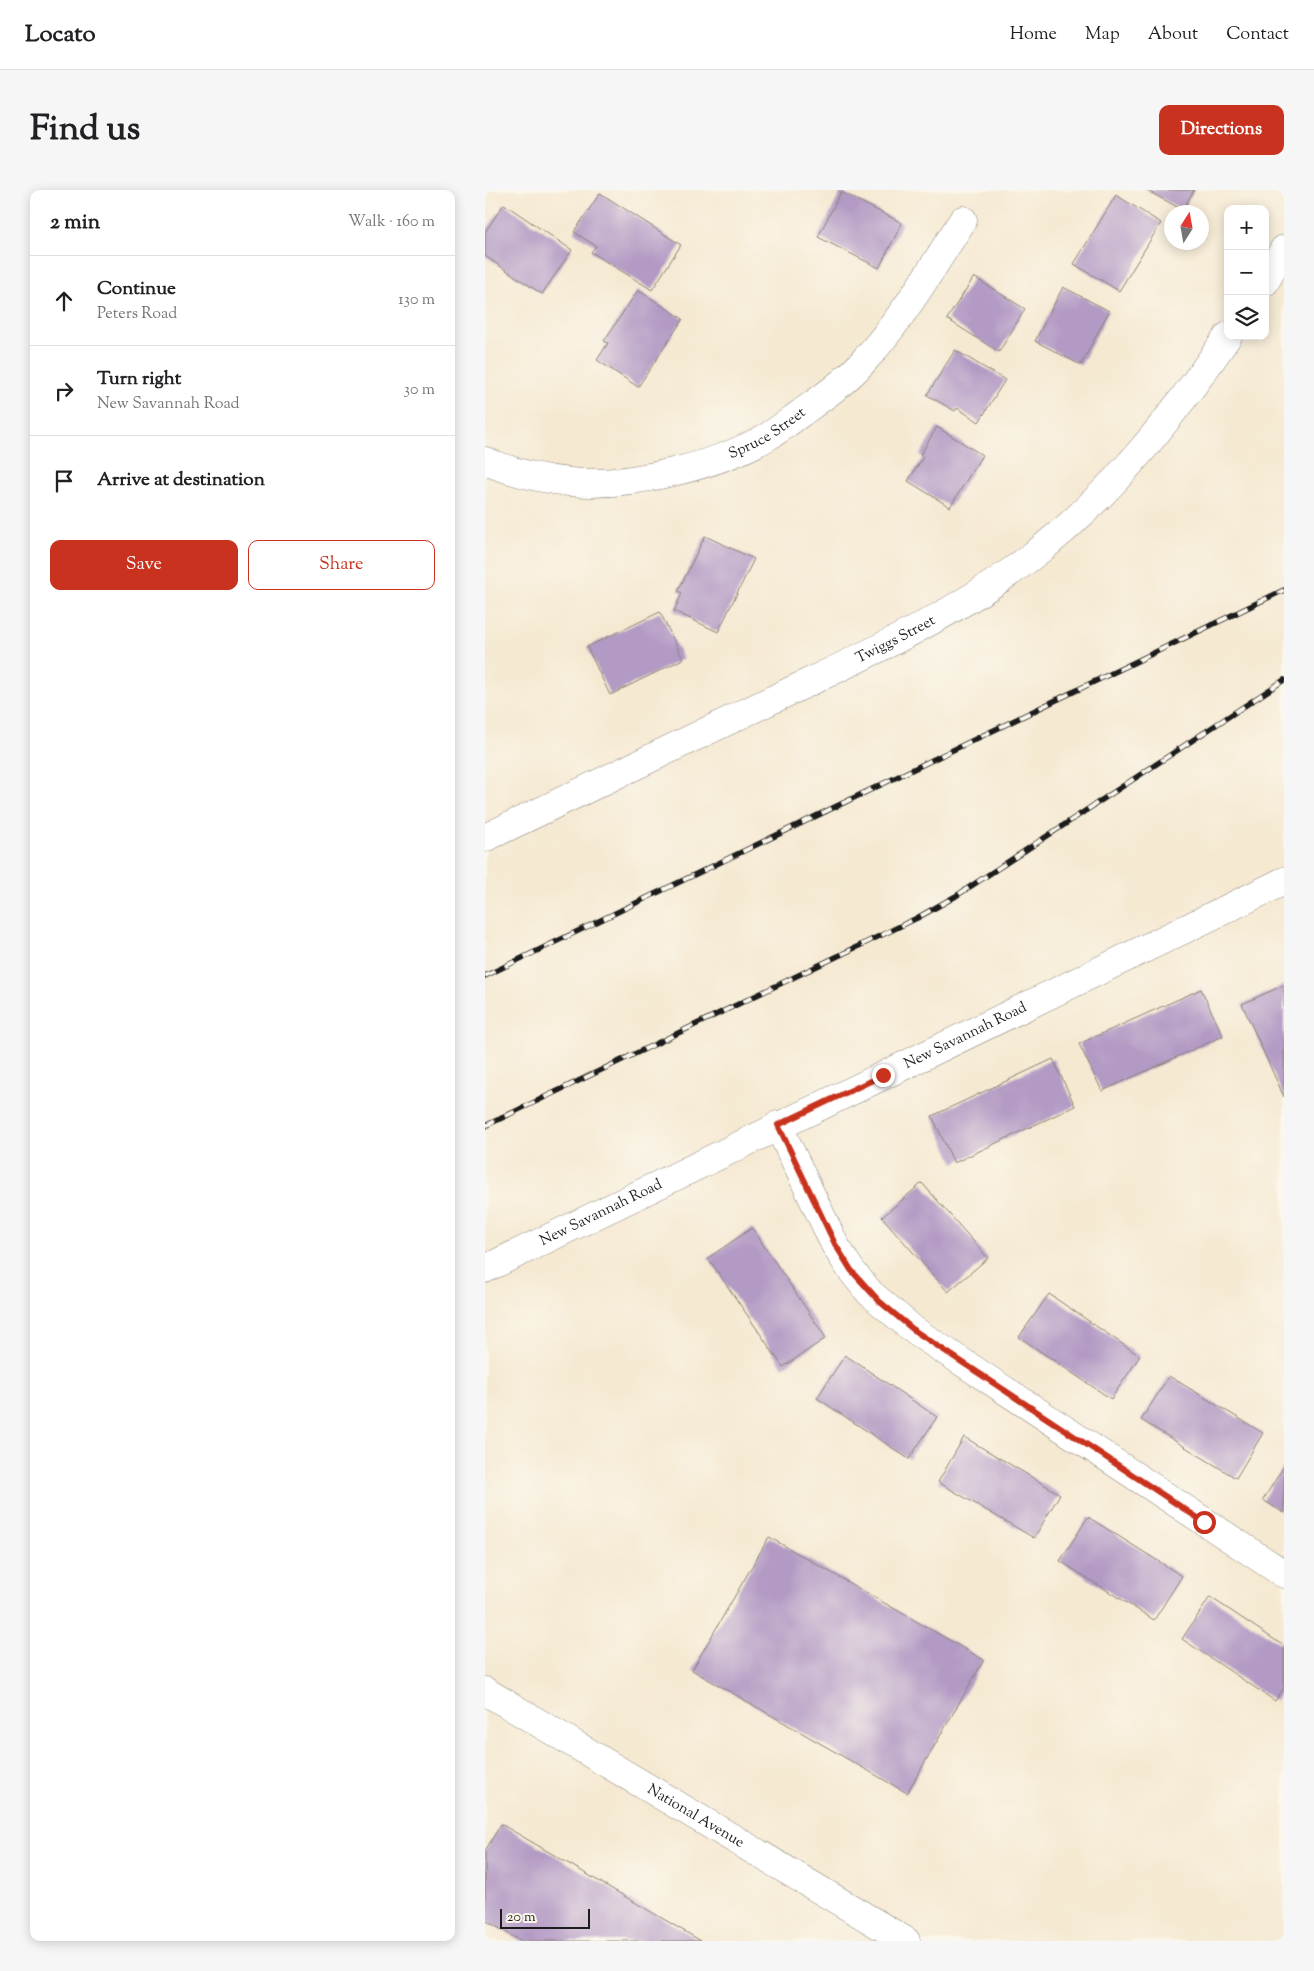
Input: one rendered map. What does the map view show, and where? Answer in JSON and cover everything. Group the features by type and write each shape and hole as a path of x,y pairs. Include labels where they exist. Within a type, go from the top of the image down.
{"street":[{"name":"Spruce Street","path":"485,461 530,475 570,482 603,482 654,476 705,464 766,437 821,400 862,364 908,306 963,220"},
{"path":"1269,275 1284,249"},
{"name":"Twiggs Street","path":"485,838 905,636 999,579 1027,560 1065,528 1113,482 1157,434 1196,383 1225,340"},
{"name":"New Savannah Road","path":"485,1269 778,1125 1284,881"},
{"path":"778,1125 835,1244 851,1270 870,1293 888,1309 915,1331 1284,1574"},
{"name":"National Avenue","path":"485,1691 906,1941"}],"building":[{"path":"1146,190 1194,190 1186,205 1174,205"},
{"path":"841,192 902,223 879,268 818,237"},
{"path":"600,193 681,245 652,290 591,252 596,246 574,232"},
{"path":"1116,195 1161,223 1119,291 1074,264"},
{"path":"504,204 572,250 542,294 485,256 485,232"},
{"path":"974,277 1025,309 999,352 947,319"},
{"path":"1063,287 1109,311 1081,365 1035,341"},
{"path":"638,290 683,319 638,387 597,360 608,343 604,341"},
{"path":"955,350 1005,380 979,422 957,408 955,411 927,395"},
{"path":"937,427 982,455 950,507 908,481 923,457 920,455"},
{"path":"705,536 754,559 718,632 674,611 682,593 678,591"},
{"path":"660,612 683,659 610,695 587,647"},
{"path":"1284,985 1284,1097 1242,1004"},
{"path":"1201,989 1223,1036 1102,1091 1079,1044"},
{"path":"1053,1059 1075,1106 954,1163 932,1116"},
{"path":"922,1183 988,1258 948,1292 882,1217"},
{"path":"752,1228 826,1338 783,1367 708,1258"},
{"path":"1049,1294 1140,1356 1111,1399 1019,1337"},
{"path":"845,1355 937,1417 909,1459 817,1398"},
{"path":"1169,1376 1263,1433 1236,1478 1141,1420"},
{"path":"964,1437 1060,1494 1034,1538 938,1482"},
{"path":"1284,1466 1284,1513 1263,1500"},
{"path":"1088,1517 1182,1576 1154,1620 1060,1561"},
{"path":"769,1537 984,1660 907,1793 692,1670"},
{"path":"1210,1597 1284,1646 1284,1688 1275,1701 1182,1639"},
{"path":"501,1824 701,1941 521,1941 485,1920 485,1851"}],"railway":[{"path":"485,976 1284,590"},
{"path":"485,1126 917,918 956,896 1284,680"}],"route":[{"path":"883,1075 778,1125 835,1244 851,1270 870,1293 915,1331 1204,1522"}]}
